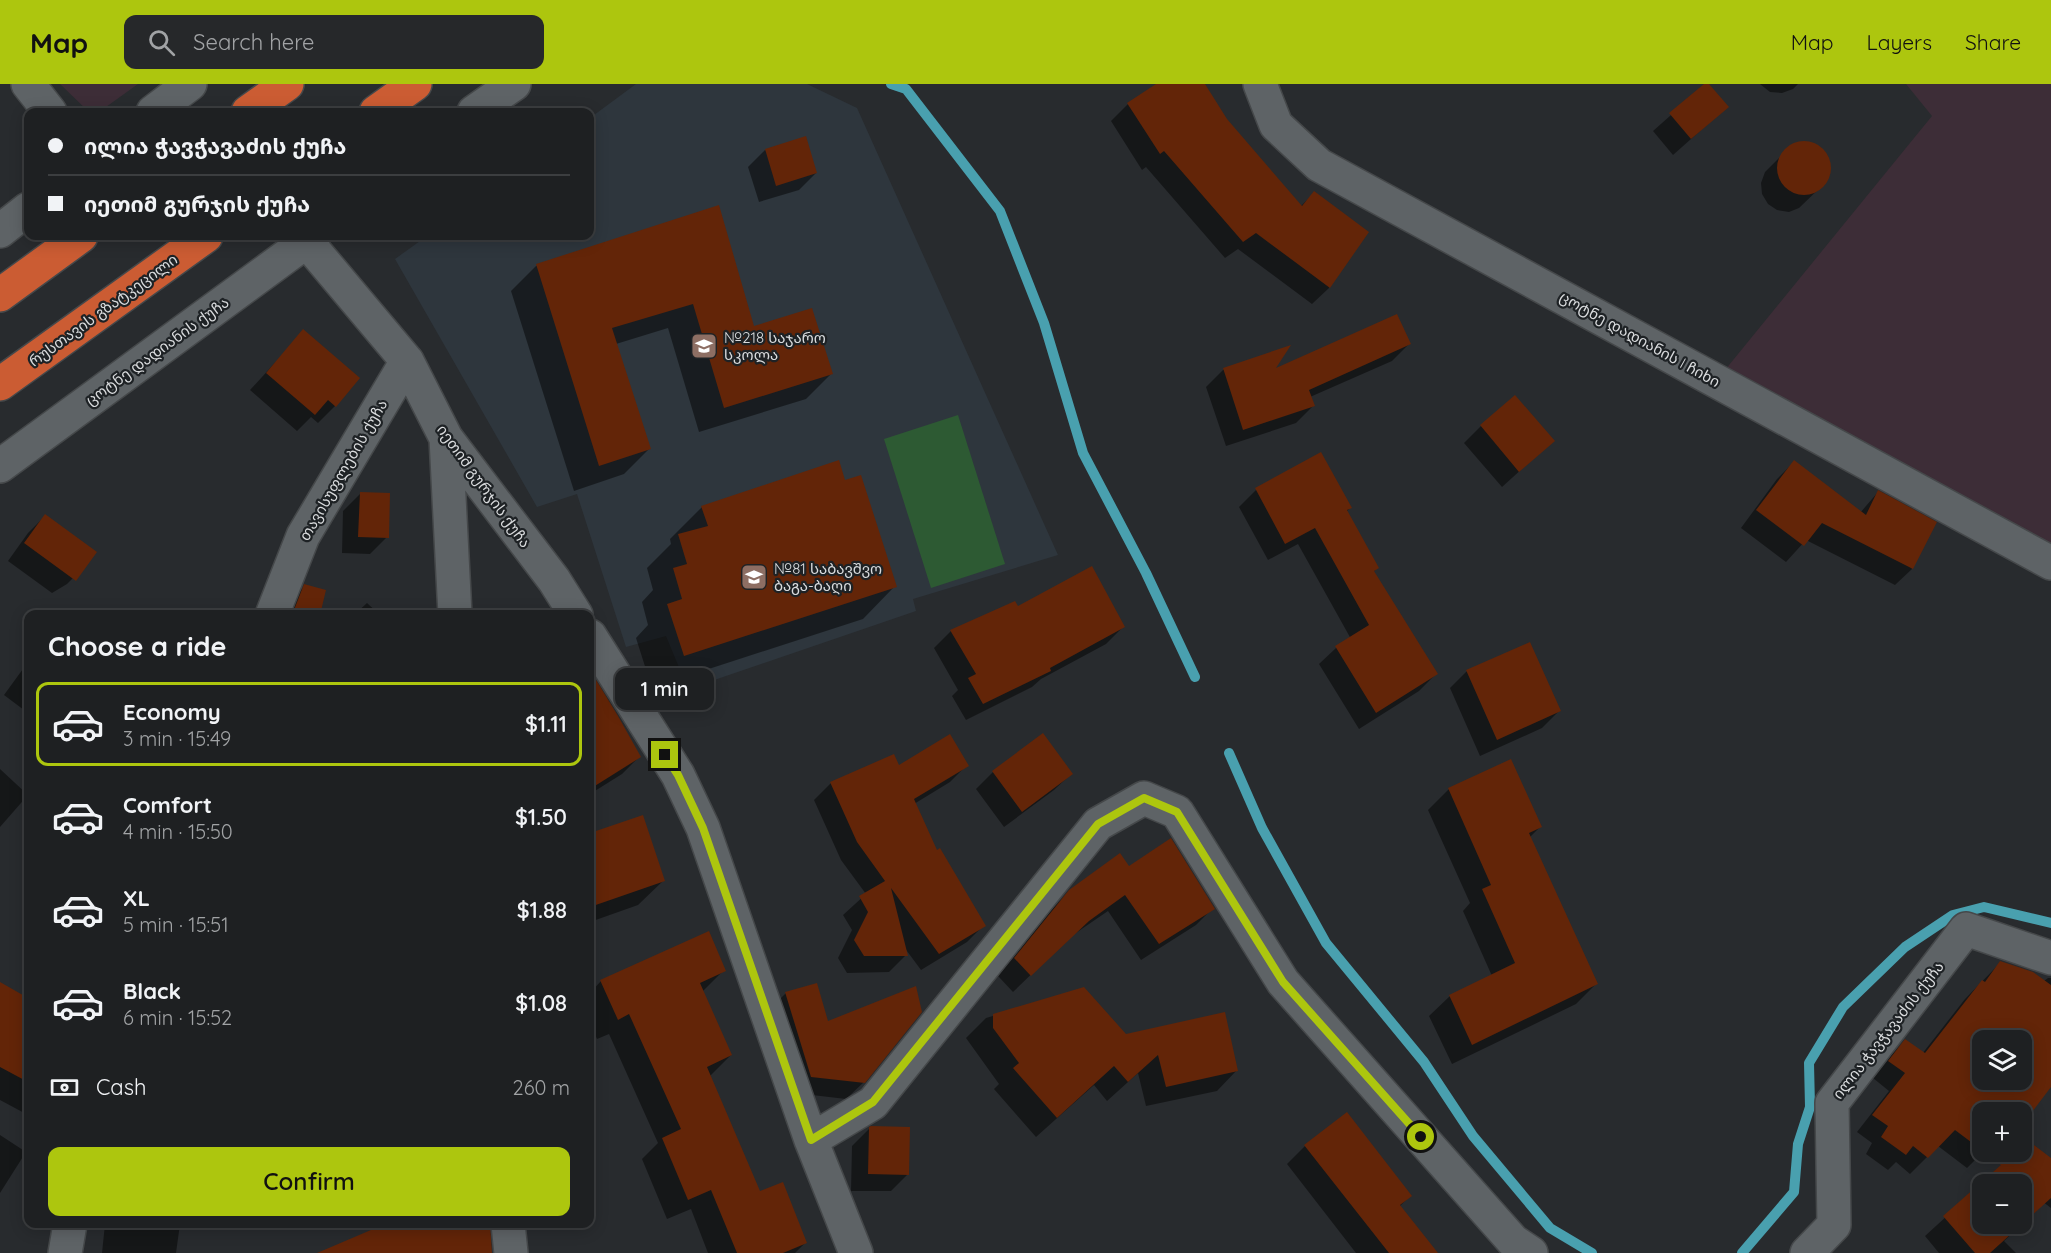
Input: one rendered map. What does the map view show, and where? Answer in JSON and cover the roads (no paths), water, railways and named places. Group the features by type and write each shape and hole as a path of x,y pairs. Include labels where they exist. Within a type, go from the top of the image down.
{"highway":[{"path":"254,108 287,84"},
{"path":"382,108 415,84"},
{"path":"0,296 76,240"},
{"name":"რუსთავის გზატკეცილი","path":"0,384 200,240"}],"street":[{"path":"28,84 47,108"},
{"path":"158,108 190,84"},
{"path":"480,108 514,84"},
{"name":"ცოტნე დადიანის I ჩიხი","path":"1260,84 1276,124 1319,165 2051,562"},
{"path":"0,231 24,212"},
{"name":"ცოტნე დადიანის ქუჩა","path":"0,466 307,240"},
{"name":"იეთიმ გურჯის ქუჩა","path":"312,240 406,361 446,438 554,580 573,610"},
{"name":"თავისუფლების ქუჩა","path":"274,610 303,536 406,361"},
{"path":"446,438 455,610"},
{"path":"594,642 678,775 703,828 811,1140 856,1253"},
{"path":"811,1140 873,1102 1098,824 1144,798 1177,812 1283,982 1513,1241 1531,1253"},
{"name":"ილია ჭავჭავაძის ქუჩა","path":"1808,1253 1834,1225 1832,1103 1966,929 2051,958"},
{"path":"65,1253 69,1228"},
{"path":"508,1228 511,1253"}],"waterway":[{"path":"891,84 906,89 1000,211 1044,323 1083,453 1146,573 1195,677"},
{"path":"1229,753 1262,828 1326,943 1424,1062 1473,1136 1550,1228 1592,1253"},
{"path":"1742,1253 1794,1192 1798,1144 1810,1107 1809,1063 1843,1007 1905,947 1953,915 1984,907 2051,923"}],"place":[{"name":"№218 საჯარო სკოლა","path":"704,346"},
{"name":"№81 საბავშვო ბაგა-ბაღი","path":"754,577"}]}
